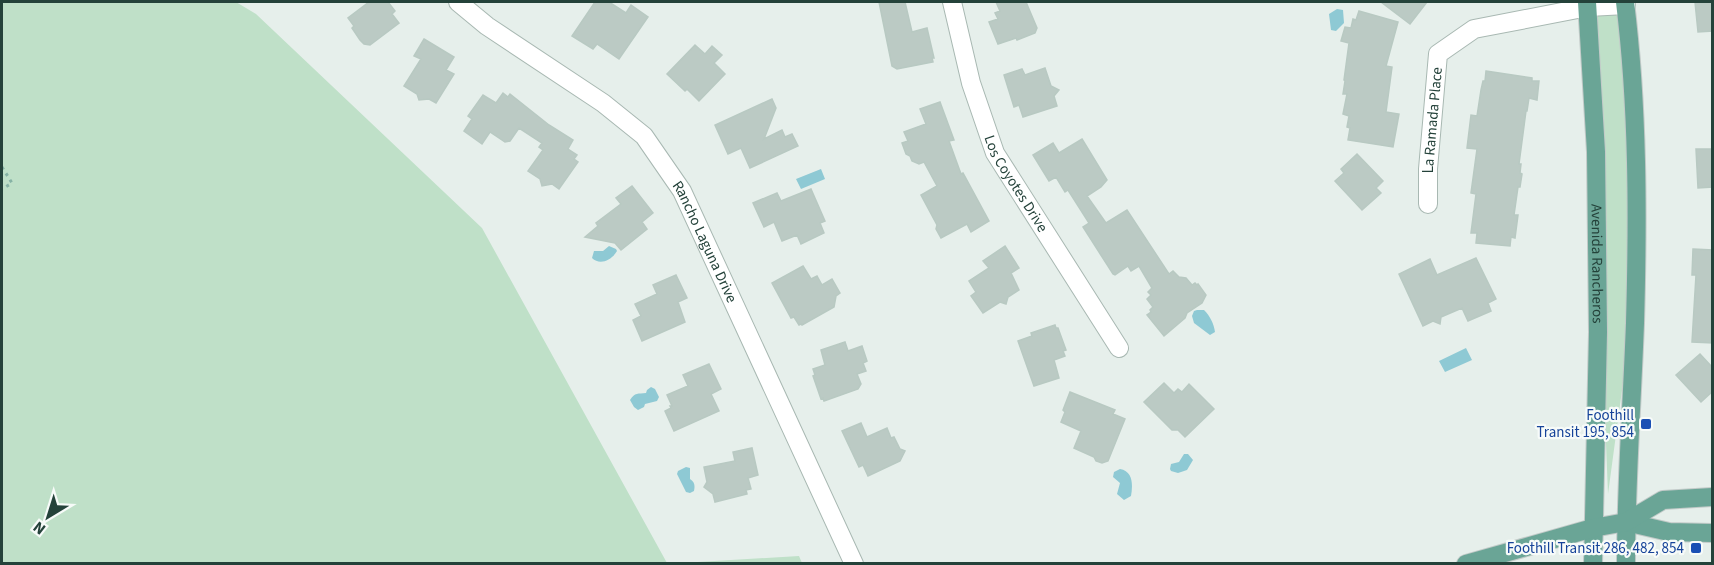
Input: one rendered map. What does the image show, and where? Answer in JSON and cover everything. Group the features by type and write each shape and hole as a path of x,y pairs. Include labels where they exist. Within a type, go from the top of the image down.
{"main road":[{"path":"1625,3 1632,69 1636,204 1635,324 1626,564"},
{"name":"Avenida Rancheros","path":"1587,4 1596,152 1598,308 1593,564"},
{"path":"1466,564 1593,528 1626,522 1663,500 1713,497"},
{"path":"1626,522 1669,532 1713,533"}],"street":[{"name":"Rancho Laguna Drive","path":"458,2 487,26 603,103 644,136 681,191 854,564"},
{"name":"Los Coyotes Drive","path":"952,2 971,83 995,153 1119,348"},
{"name":"La Ramada Place","path":"1428,204 1428,169 1438,54 1474,29 1587,4 1625,3"}],"path":[{"path":"2,167 12,183 2,189"}],"green space":[{"path":"2,2 236,2 256,14 482,228 667,563 2,563"},
{"path":"1592,11 1622,12 1632,197 1632,316 1608,494 1602,342"},
{"path":"799,556 802,563 681,563"}],"water":[{"path":"1337,9 1343,10 1344,23 1336,31 1331,30 1329,14"},
{"path":"821,169 825,179 801,189 796,179"},
{"path":"609,246 617,251 609,259 599,262 592,258 594,251 603,251"},
{"path":"1197,310 1206,312 1213,323 1215,332 1210,335 1194,323 1192,316"},
{"path":"1466,348 1472,360 1445,372 1439,361"},
{"path":"651,387 655,389 659,397 657,401 645,404 638,410 630,400 635,395 646,393"},
{"path":"1184,454 1188,454 1193,460 1187,470 1178,473 1171,471 1171,464 1179,462"},
{"path":"686,467 690,468 690,479 694,486 694,491 690,493 686,492 677,474"},
{"path":"1120,469 1130,476 1132,483 1131,496 1124,500 1117,494 1120,483 1113,477 1114,472"}],"building":[{"path":"369,2 388,2 395,11 392,14 399,23 370,45 360,40 348,18"},
{"path":"595,2 609,2 626,13 631,5 648,17 619,59 597,44 593,49 572,36"},
{"path":"879,2 905,2 912,32 927,28 933,62 897,69 892,66"},
{"path":"996,2 1026,2 1037,28 1035,33 998,44 989,22 998,19 995,13 1000,11"},
{"path":"1381,2 1427,2 1410,24"},
{"path":"1695,2 1713,2 1713,31 1698,32"},
{"path":"1359,11 1398,22 1386,66 1392,67 1386,112 1399,114 1393,147 1348,140 1349,116 1343,114 1347,94 1343,94 1349,43 1341,41 1345,27 1351,28 1353,19 1356,20"},
{"path":"424,39 454,57 446,70 454,74 436,103 429,99 419,100 417,94 404,86 421,59 414,56"},
{"path":"695,45 705,54 712,46 722,55 714,63 725,74 699,101 667,74"},
{"path":"1045,68 1051,86 1059,90 1054,96 1057,106 1023,117 1019,105 1014,107 1004,75 1022,69 1025,75"},
{"path":"1486,71 1539,81 1537,100 1529,98 1526,111 1519,164 1521,164 1520,173 1522,174 1514,215 1518,215 1515,238 1511,237 1510,246 1476,243 1477,233 1471,233 1476,194 1471,193 1477,149 1467,148 1471,115 1477,116"},
{"path":"503,93 508,97 510,94 549,125 573,140 568,149 577,155 574,159 578,162 559,189 552,184 542,186 540,179 528,171 543,150 539,147 542,143 519,128 510,141 505,142 490,132 482,144 464,131 472,119 468,116 483,95 496,103"},
{"path":"772,99 776,108 764,139 782,130 785,137 792,134 798,146 750,168 741,148 728,154 715,125"},
{"path":"940,102 954,140 949,141 961,174 963,173 989,221 971,232 967,224 941,238 936,229 937,225 921,195 937,186 924,162 919,164 912,161 906,154 902,143 908,141 904,132 926,124 920,109"},
{"path":"1082,139 1107,180 1087,196 1106,223 1127,210 1169,274 1173,271 1179,277 1186,278 1192,285 1198,284 1206,295 1202,303 1187,313 1185,318 1164,336 1147,315 1153,307 1147,299 1151,295 1148,292 1152,288 1139,266 1131,271 1128,266 1115,275 1113,274 1083,227 1089,223 1068,190 1065,192 1056,177 1049,181 1033,155 1053,143 1059,153"},
{"path":"1696,149 1713,149 1713,187 1698,188"},
{"path":"1357,154 1383,181 1376,188 1381,193 1362,210 1335,181 1344,173 1341,169"},
{"path":"632,186 653,213 642,222 647,229 621,250 615,243 585,237 598,226 596,223 621,204 616,198"},
{"path":"811,189 825,221 820,223 824,233 801,244 797,235 782,241 774,222 764,227 753,203 777,193 781,201"},
{"path":"1005,246 1019,268 1011,273 1019,290 1008,297 1006,304 1000,302 983,313 971,296 976,292 969,281 989,268 983,261"},
{"path":"1693,249 1713,250 1713,343 1692,342 1696,275 1692,275"},
{"path":"1476,258 1496,299 1488,303 1491,311 1468,321 1462,308 1441,317 1440,324 1433,321 1423,326 1399,274 1430,259 1437,275"},
{"path":"803,266 811,279 817,276 822,285 832,279 840,293 836,296 834,307 799,325 794,317 791,318 772,283"},
{"path":"676,275 687,298 678,302 685,322 642,341 633,320 641,316 635,304 657,294 653,285"},
{"path":"1055,325 1066,350 1063,351 1065,356 1054,360 1059,378 1034,386 1018,341 1032,336 1031,333"},
{"path":"845,342 848,351 862,346 867,361 863,363 866,371 857,374 861,384 858,389 824,401 823,398 821,399 813,376 815,375 813,369 825,365 821,350"},
{"path":"1700,354 1713,368 1713,391 1701,402 1676,375"},
{"path":"709,364 721,389 711,394 719,411 674,431 665,411 672,406 667,395 688,386 683,375"},
{"path":"1164,383 1174,393 1178,389 1182,392 1189,384 1214,409 1185,437 1178,430 1172,430 1144,402"},
{"path":"1070,392 1115,410 1113,414 1125,419 1108,461 1102,463 1096,461 1094,457 1074,448 1081,431 1061,422"},
{"path":"861,423 867,437 887,428 891,438 894,437 900,449 905,451 900,461 868,476 863,465 859,467 842,431"},
{"path":"752,448 758,475 748,478 751,489 746,490 747,494 715,502 713,494 704,487 707,482 704,467 735,461 733,452"}],"place":[{"name":"Foothill Transit 195, 854","path":"1646,424"},
{"name":"Foothill Transit 286, 482, 854","path":"1696,548"}]}
